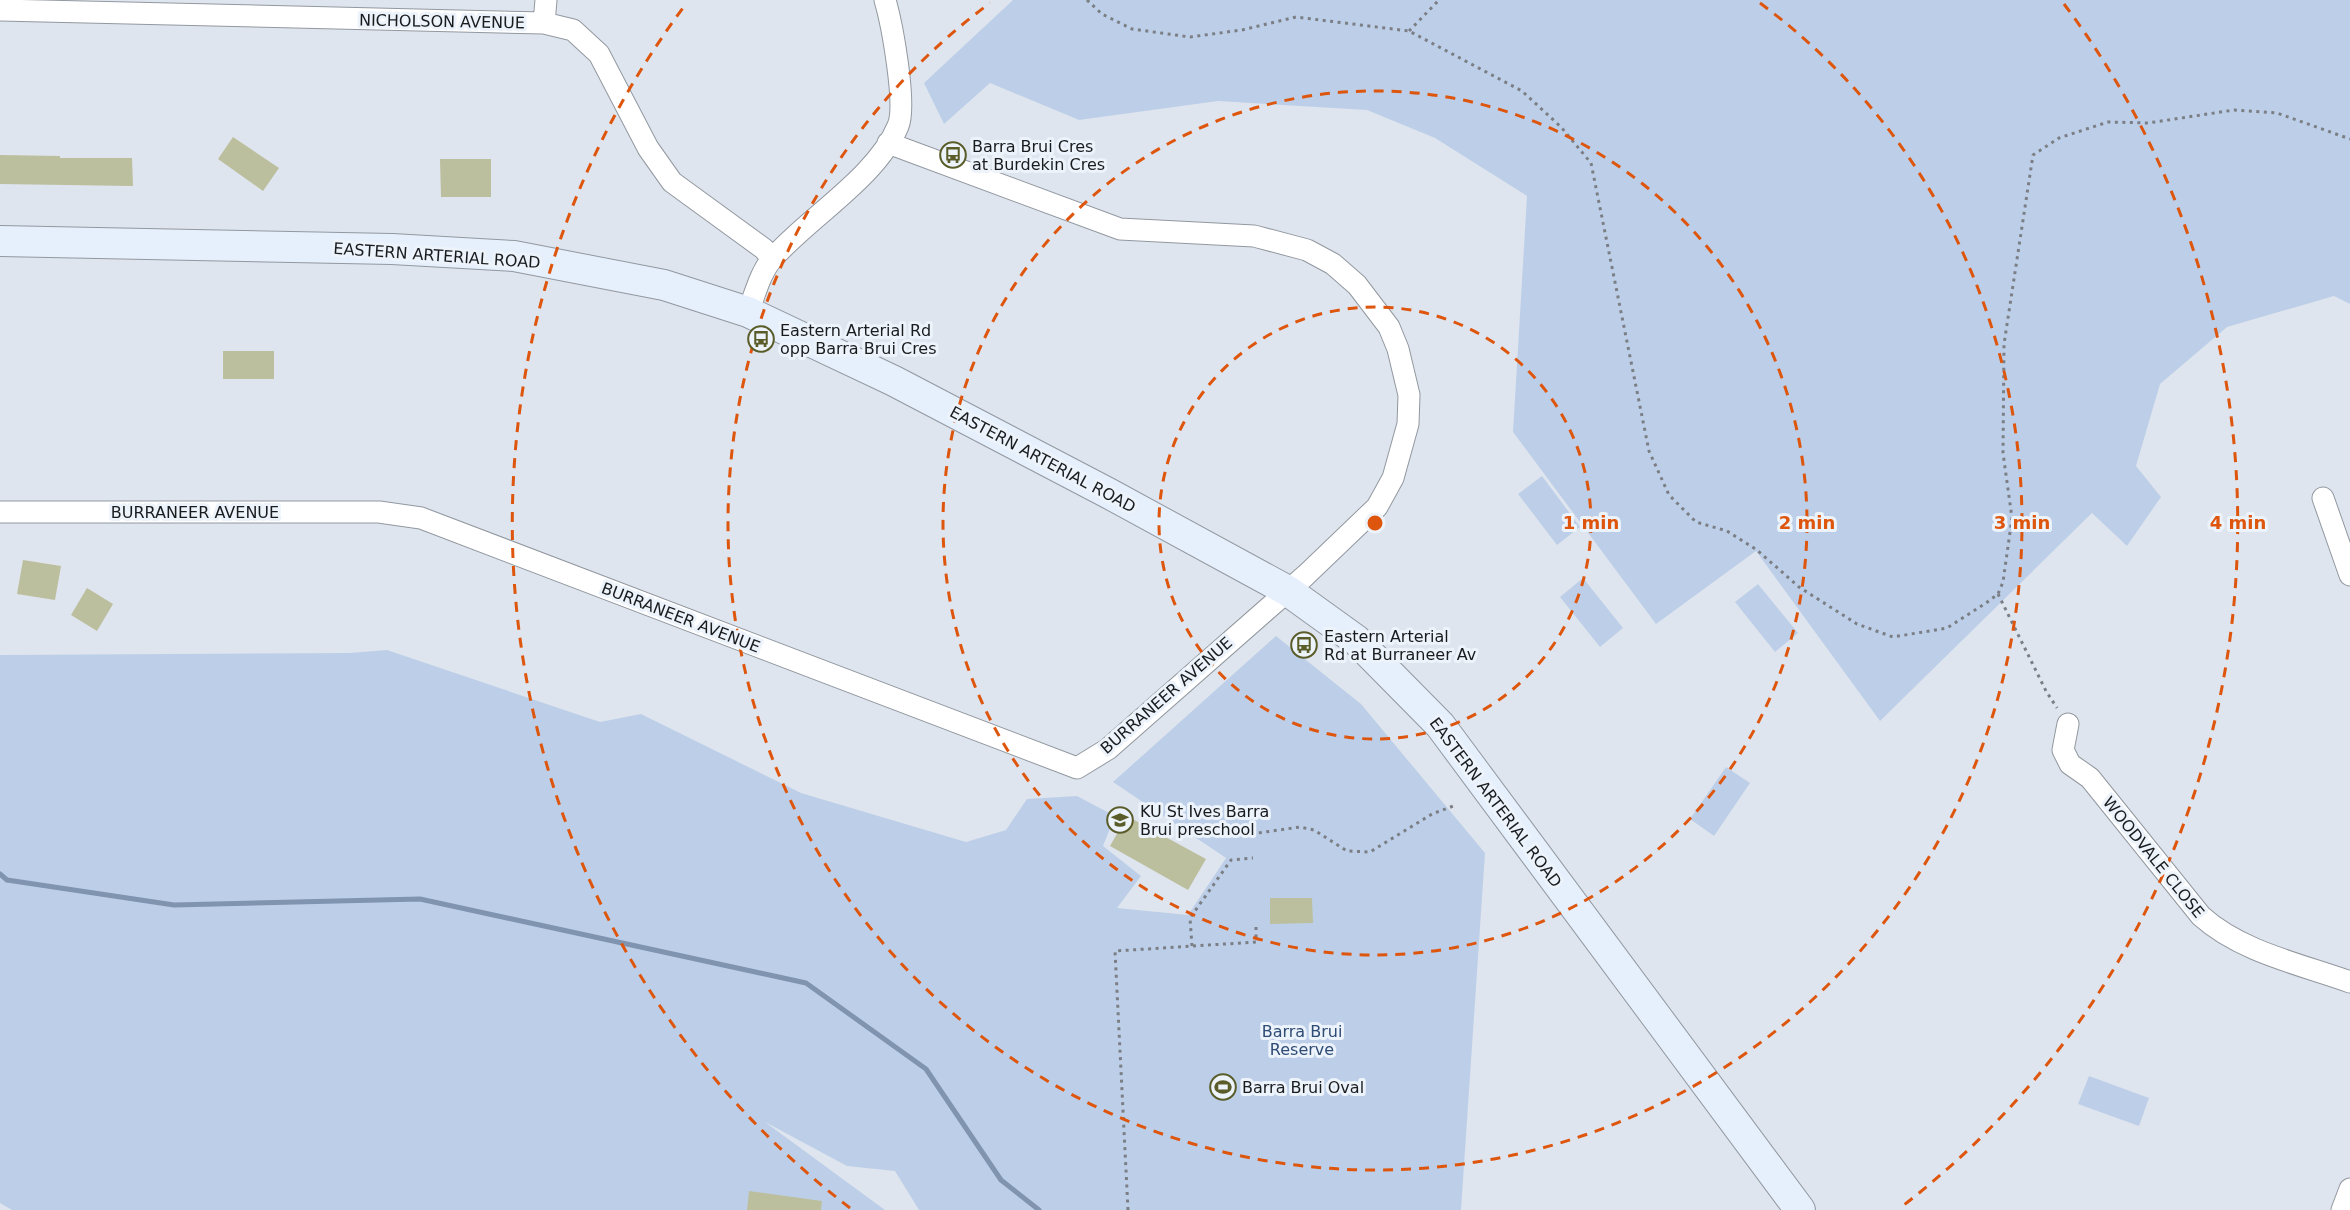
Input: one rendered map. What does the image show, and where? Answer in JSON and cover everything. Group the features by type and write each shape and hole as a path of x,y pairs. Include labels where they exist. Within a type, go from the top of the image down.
{"main road":[{"name":"EASTERN ARTERIAL ROAD","path":"0,241 392,249 514,256 664,285 748,312 894,381 1288,591 1356,640 1440,725 1800,1210"}],"street":[{"path":"544,23 546,0"},
{"path":"748,312 772,259 874,162 898,125 901,111 892,24 885,0"},
{"name":"NICHOLSON AVENUE","path":"0,10 544,23 573,30 599,54 648,148 672,182 764,249 772,259"},
{"path":"888,143 1120,229 1254,236 1280,241 1307,250 1333,264 1357,285 1389,327 1404,369 1409,395 1403,449 1393,478 1377,507 1347,538 1288,591"},
{"path":"2323,498 2350,575"},
{"name":"BURRANEER AVENUE","path":"0,513 379,512 421,518 1077,768 1108,749 1256,616 1288,591"},
{"name":"WOODVALE CLOSE","path":"2068,724 2063,750 2070,764 2090,778 2201,916 2219,932 2242,944 2350,981"},
{"path":"2342,1210 2350,1189"}],"path":[{"path":"1087,0 1102,14 1132,29 1190,38 1242,30 1296,17 1409,31 1522,91 1561,127 1591,163 1649,451 1669,495 1696,522 1727,531 1757,550 1799,587 1857,624 1893,637 1947,628 1998,594 2003,582 2012,518 2003,453 2004,344 2032,156 2059,138 2108,122 2148,123 2234,110 2277,113 2350,139"},
{"path":"1409,31 1439,0"},
{"path":"1998,594 2046,691 2068,724"},
{"path":"1244,835 1300,828 1314,830 1347,851 1370,852 1432,814 1456,805"},
{"path":"1192,946 1190,918 1231,860 1253,858"},
{"path":"1128,1210 1115,951 1256,942 1256,923"}],"green space":[{"path":"1013,0 2350,0 2350,304 2334,296 2227,327 2160,384 2136,466 2161,497 2127,546 2092,513 1880,721 1756,551 1656,624 1513,432 1527,196 1435,138 1367,110 1218,101 1079,120 990,83 944,124 924,83"},
{"path":"1542,476 1580,527 1557,545 1518,494"},
{"path":"1583,578 1623,628 1600,647 1560,597"},
{"path":"1758,584 1798,633 1775,652 1735,602"},
{"name":"Barra Brui Reserve","path":"1276,636 1361,704 1485,853 1461,1210 919,1210 895,1171 847,1166 765,1122 885,1210 12,1210 0,1203 0,655 349,653 387,650 600,722 641,714 801,793 966,842 1006,830 1027,799 1077,796 1115,816 1103,846 1141,876 1117,908 1188,915 1226,858 1113,782"},
{"path":"1726,767 1750,783 1714,836 1690,819"},
{"path":"2089,1076 2149,1098 2139,1126 2078,1104"}],"building":[{"path":"233,137 279,168 263,191 218,159"},
{"path":"0,155 132,158 133,186 0,184"},
{"path":"440,159 491,159 491,197 441,197"},
{"path":"223,351 274,351 274,379 223,379"},
{"path":"23,560 61,566 55,600 17,594"},
{"path":"87,588 113,604 97,631 71,615"},
{"path":"1127,816 1206,859 1188,890 1110,846"},
{"path":"1270,898 1312,898 1313,923 1270,924"},
{"path":"749,1191 822,1201 821,1210 747,1210"}],"waterway":[{"path":"0,874 7,880 174,905 420,899 806,983 926,1069 1001,1180 1039,1210"}],"place":[{"name":"Barra Brui Cres at Burdekin Cres","path":"953,155"},
{"name":"Eastern Arterial Rd opp Barra Brui Cres","path":"761,339"},
{"name":"Eastern Arterial Rd at Burraneer Av","path":"1304,645"},
{"name":"KU St Ives Barra Brui preschool","path":"1120,820"},
{"name":"Barra Brui Oval","path":"1223,1087"}]}
